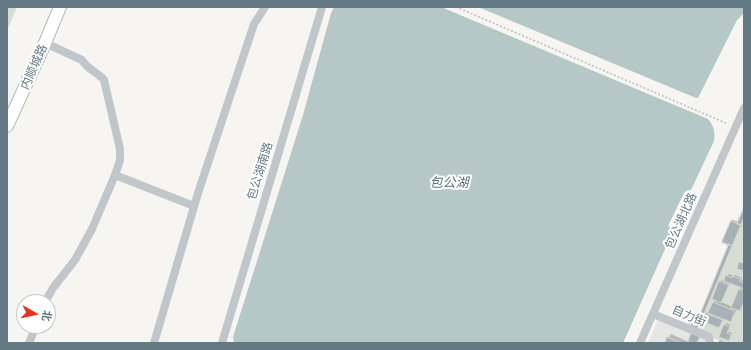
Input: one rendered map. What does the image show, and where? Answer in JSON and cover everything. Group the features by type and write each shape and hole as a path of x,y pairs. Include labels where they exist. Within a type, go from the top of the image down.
{"street":[{"name":"内顺城路","path":"7,126 60,7"},
{"path":"154,343 194,206 254,24 265,7"},
{"name":"包公湖南路","path":"222,341 320,7"},
{"path":"45,43 82,60 86,66 98,73 104,80 120,149 120,160 115,175 85,241 75,260 50,294"},
{"name":"包公湖北路","path":"640,343 744,108"},
{"path":"736,127 744,130"},
{"path":"115,175 194,206"},
{"name":"自力街","path":"653,314 709,337 711,340 710,343"}],"path":[{"path":"456,7 736,127"}],"shaded area":[{"path":"7,7 17,7 7,31"},
{"path":"744,205 744,343 725,343 686,327 691,315 698,318 728,246 721,243 731,219 737,222"},
{"path":"660,315 709,336 706,343 648,343"}],"water":[{"name":"包公湖","path":"334,7 441,7 708,119 714,129 714,141 691,190 684,193 668,226 674,229 623,343 234,343 233,337 303,115 331,13"},
{"path":"478,7 744,7 744,13 737,20 698,98 696,98"}],"building":[{"path":"744,208 744,217 741,225 737,224"},
{"path":"731,221 741,225 732,246 722,242"},
{"path":"729,244 732,246 701,321 698,320"},
{"path":"739,262 744,263 743,271 737,269"},
{"path":"726,275 731,278 732,276 741,279 740,281 744,283 744,289 724,281"},
{"path":"719,281 729,285 721,303 712,299"},
{"path":"739,289 744,291 744,301 740,311 731,308"},
{"path":"713,302 735,311 731,322 708,313"},
{"path":"705,313 723,320 719,328 702,321"},
{"path":"693,318 701,321 697,329 690,326"},
{"path":"724,324 730,327 727,333 731,335 729,341 719,337"},
{"path":"692,331 701,334 697,343 688,342"},
{"path":"667,337 681,343 665,343"}]}
